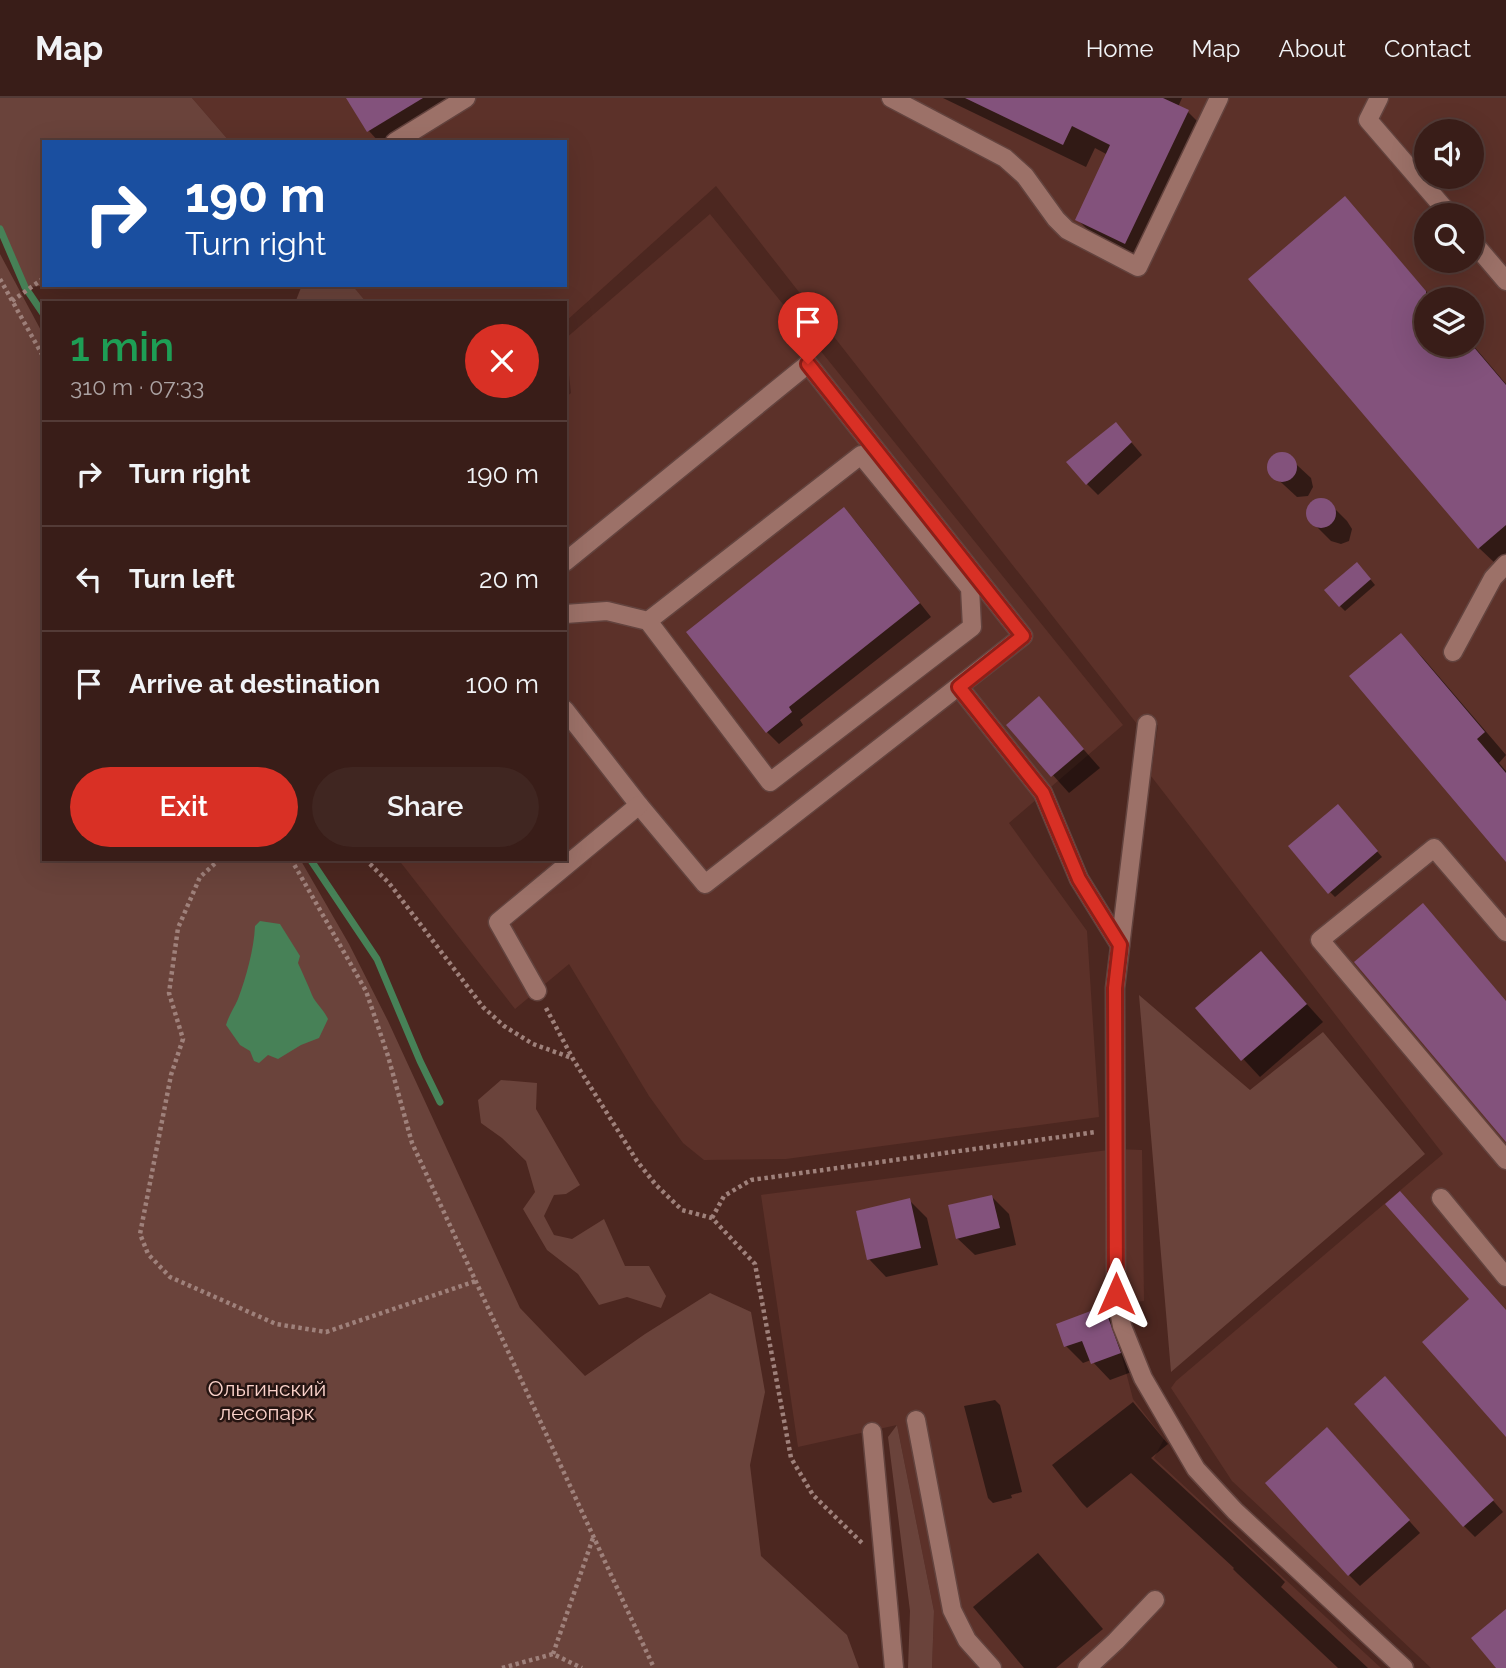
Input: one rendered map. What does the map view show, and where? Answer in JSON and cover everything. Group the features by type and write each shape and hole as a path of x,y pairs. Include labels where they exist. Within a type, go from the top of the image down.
{"lane":[{"path":"398,140 466,98"},
{"path":"891,98 1005,158 1025,176 1048,210 1067,230 1138,267 1219,98"},
{"path":"1379,98 1368,120 1440,203"},
{"path":"1484,255 1506,281"},
{"path":"567,560 808,364 1023,636 705,884 567,713"},
{"path":"567,614 607,611 648,621 770,782 972,627 970,588 861,455 648,621"},
{"path":"1453,652 1493,578 1506,564"},
{"path":"959,687 1043,793 1079,879 1120,945"},
{"path":"1147,724 1115,988 1116,1294 1122,1326 1143,1378 1169,1426 1206,1482 1404,1668"},
{"path":"538,994 498,922 639,805"},
{"path":"1506,932 1434,848 1321,940 1506,1160"},
{"path":"1441,1198 1506,1277"},
{"path":"916,1420 952,1610 967,1640 992,1668"},
{"path":"872,1432 894,1668"},
{"path":"1087,1668 1155,1600"}],"path":[{"path":"0,279 42,354"},
{"path":"12,301 42,279"},
{"path":"218,861 200,877 178,928 169,993 183,1039 171,1075 140,1234 148,1254 170,1277 276,1324 326,1332 476,1281"},
{"path":"292,861 366,991 388,1056 412,1143 654,1668"},
{"path":"367,861 389,883 483,1007 504,1026 533,1044 573,1059"},
{"path":"538,994 573,1059 637,1161 656,1185 682,1210 712,1218 755,1264 791,1458 813,1495 886,1565"},
{"path":"712,1218 723,1196 751,1180 1115,1129"},
{"path":"553,1654 594,1535"},
{"path":"502,1668 553,1654 582,1668"}],"shaded area":[{"path":"192,98 1506,98 1506,1668 1431,1668 1232,1481 1171,1388 1443,1154 1151,776 1158,725 1137,724 716,186 567,320 567,301 365,301 354,287 567,287 567,140 228,140"},
{"path":"710,214 1123,725 1009,823 1087,931 1099,1117 786,1159 704,1160 683,1143 649,1096 569,964 515,1009 400,861 567,861 567,396 571,393 567,337"},
{"path":"260,921 280,924 300,956 298,963 312,995 328,1019 319,1038 278,1059 268,1055 259,1063 254,1061 250,1051 240,1045 226,1025 244,982 255,926"},
{"path":"1116,1149 1142,1150 1144,1301 1104,1306 1121,1353 1133,1399 1164,1439 1154,1458 1381,1668 932,1668 934,1611 897,1425 798,1447 761,1195"}],"green space":[{"path":"0,98 192,98 228,140 42,140 42,286 25,287 0,229"},
{"name":"Ольгинский лесопарк","path":"0,254 42,332 42,861 301,861 349,944 388,1021 520,1308 585,1376 710,1293 751,1312 765,1392 750,1465 761,1556 847,1635 859,1668 0,1668"},
{"path":"301,287 354,287 365,301 296,301"},
{"path":"1139,995 1250,1090 1323,1032 1425,1154 1171,1372"},
{"path":"501,1080 537,1083 536,1109 580,1185 566,1194 554,1195 544,1216 554,1235 572,1239 604,1219 625,1266 649,1266 666,1296 661,1308 627,1297 599,1305 578,1274 547,1250 523,1209 535,1192 526,1161 481,1123 478,1100"},
{"path":"897,1425 934,1611 932,1668 908,1668 910,1611 888,1437"}],"building":[{"path":"346,98 423,98 367,132"},
{"path":"965,98 1163,98 1189,110 1125,244 1075,220 1110,145 1072,126 1063,145"},
{"path":"1345,196 1423,287 1414,287 1414,357 1482,357 1506,385 1506,525 1478,549 1248,279"},
{"path":"1116,422 1132,442 1086,485 1066,462"},
{"path":"1282,452 1288,453 1296,461 1296,473 1288,481 1282,482 1276,481 1268,473 1267,467 1268,461 1276,453"},
{"path":"1321,498 1327,499 1335,507 1335,519 1327,527 1321,528 1315,527 1307,519 1306,513 1307,507 1315,499"},
{"path":"844,507 920,603 789,707 792,712 766,733 686,632"},
{"path":"1357,562 1371,579 1339,607 1324,590"},
{"path":"1401,633 1485,732 1477,739 1506,773 1506,862 1349,676"},
{"path":"1039,696 1084,749 1051,777 1006,725"},
{"path":"1338,804 1378,851 1328,894 1288,846"},
{"path":"1423,903 1506,1001 1506,1142 1354,962"},
{"path":"1261,951 1307,1004 1241,1061 1195,1008"},
{"path":"1400,1191 1506,1310 1506,1437 1422,1342 1469,1299 1385,1204"},
{"path":"992,1195 1000,1228 956,1239 948,1205"},
{"path":"910,1198 921,1248 867,1260 856,1211"},
{"path":"1104,1306 1121,1353 1091,1364 1082,1341 1064,1347 1056,1324"},
{"path":"1385,1376 1494,1500 1463,1527 1354,1404"},
{"path":"1327,1427 1410,1520 1348,1576 1265,1483"},
{"path":"1506,1609 1506,1668 1496,1668 1471,1638"}],"waterway":[{"path":"0,229 25,287 42,312"},
{"path":"311,861 377,959 440,1102"}],"route":[{"path":"808,364 1023,636 959,687 1043,793 1079,879 1120,945 1115,988 1116,1294"}]}
